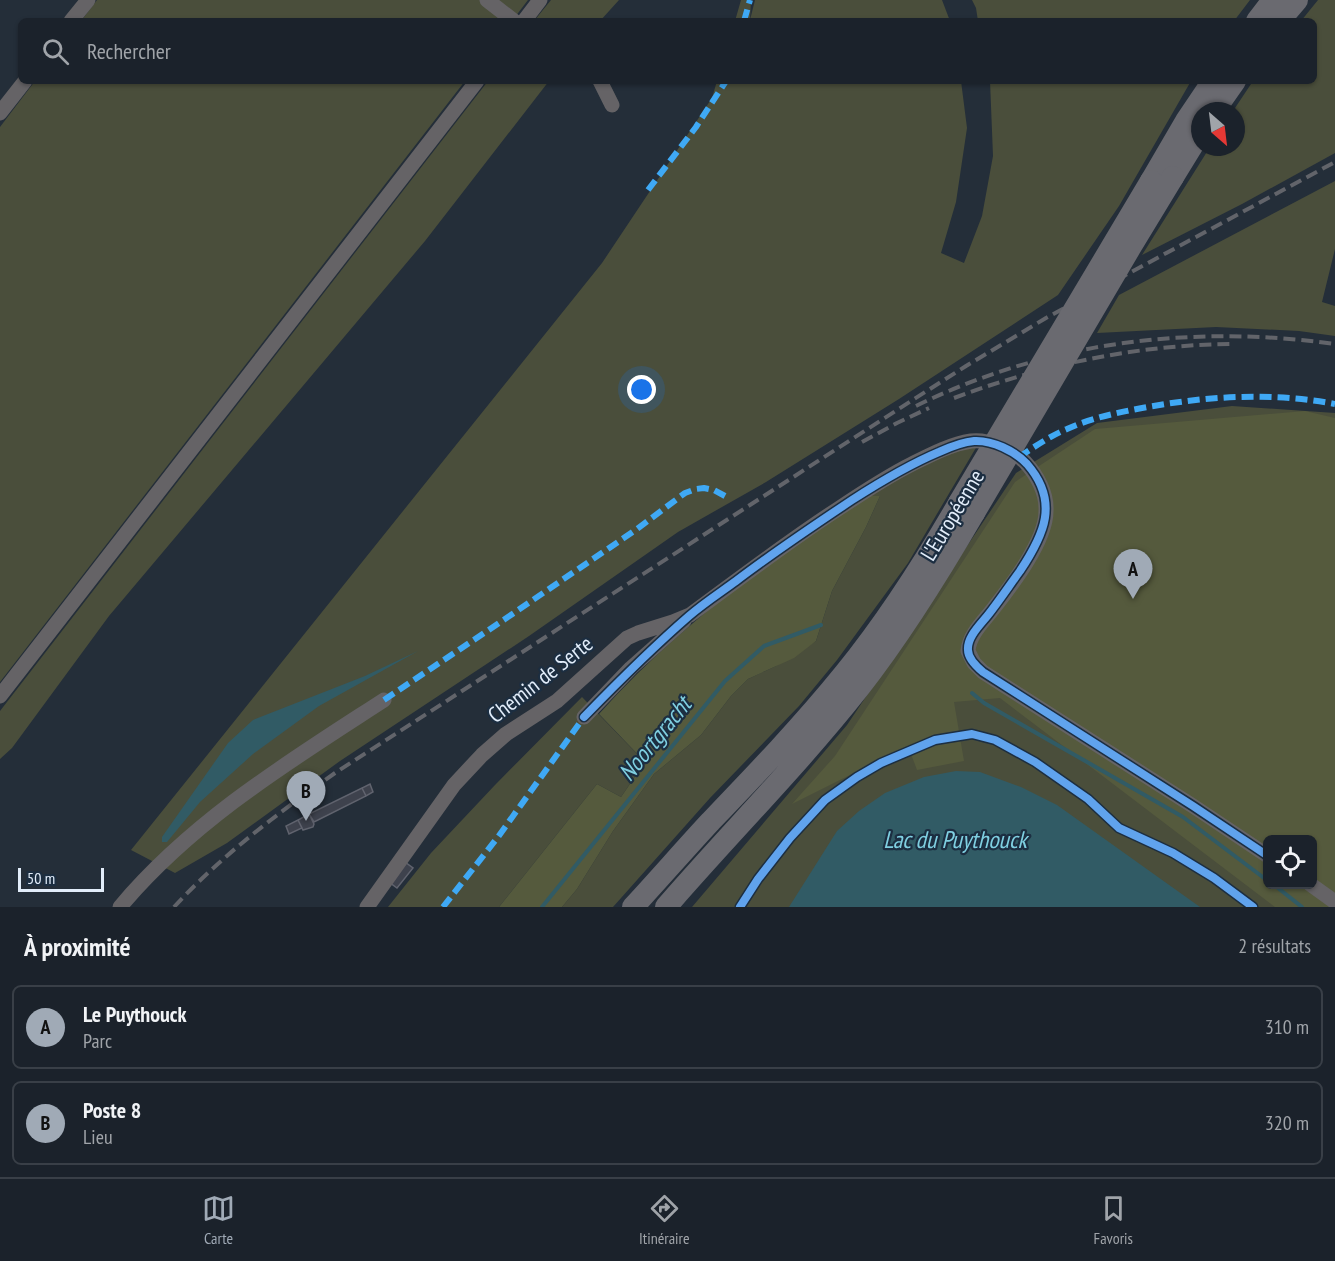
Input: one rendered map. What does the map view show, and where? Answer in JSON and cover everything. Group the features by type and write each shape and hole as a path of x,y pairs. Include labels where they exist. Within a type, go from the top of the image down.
{"highway":[{"path":"1259,18 1274,0"},
{"path":"1281,18 1296,0"},
{"name":"L'Européenne","path":"666,907 794,765 860,687 905,623 1150,181 1211,84"},
{"path":"1220,102 1233,84"},
{"name":"L'Européenne","path":"633,907 777,751 846,672 908,588 929,554 967,508 1191,148"}],"street":[{"path":"73,18 88,0"},
{"path":"487,0 510,18"},
{"path":"526,18 540,0"},
{"path":"0,113 23,84"},
{"path":"0,696 475,84"},
{"path":"602,84 612,105"},
{"name":"Chemin de Serte","path":"367,907 454,785 506,734 557,701 627,638 690,615 789,542 886,478 922,459 971,441 1000,447 1019,457 1031,469 1042,489 1046,504 1044,525 1039,540 999,601 971,638 968,651 971,660 983,672 1263,853"},
{"path":"584,717 632,668 690,615"},
{"path":"120,907 158,866 235,800 384,700"},
{"path":"1316,889 1335,902"}],"green space":[{"path":"97,0 528,0 514,18 83,18"},
{"path":"551,0 619,0 603,18 536,18"},
{"path":"741,0 751,0 750,18 736,18"},
{"path":"755,0 942,0 949,18 750,18"},
{"path":"972,0 1250,0 1236,18 978,18"},
{"path":"1318,0 1335,0 1335,153 1142,255 1204,156 1245,156 1245,102 1239,102 1251,84 1317,84 1317,18 1303,18"},
{"path":"33,84 463,84 0,682 0,127"},
{"path":"486,84 547,84 425,241 109,616 12,748 0,759 0,711"},
{"path":"716,84 961,84 967,128 956,202 941,253 964,263 982,216 993,156 990,84 1189,84 1119,206 1058,295 899,399 766,482 678,532 529,636 340,761 227,843 175,873 131,850 602,263 712,98"},
{"path":"1335,181 1335,249 1322,302 1335,306 1335,336 1299,331 1216,327 1097,333 1119,295"},
{"path":"1232,406 1335,413 1335,907 692,907 847,725 1016,473 1097,423"},
{"path":"1305,411 1335,418 1335,907 1275,907 1000,698 954,702 964,761 917,770 908,746 792,804 835,756 1015,482 1095,429"},
{"path":"977,446 908,563 837,660 799,706 710,798 613,907 562,907 577,889 613,831 654,774 701,735 731,696 748,679 776,666 816,641 832,591 880,496 868,496 905,461"},
{"path":"868,496 880,496 832,591 816,641 794,658 748,679 731,696 701,735 654,774 613,831 577,889 562,907 499,907 597,784 621,797 645,762 599,714 678,636 721,600 803,538"},
{"path":"582,697 645,762 621,797 597,784 499,907 388,907 431,853"}],"water":[{"path":"418,651 319,706 253,754 200,802 167,842 162,842 162,837 228,743 253,720 365,676"},
{"name":"Lac du Puythouck","path":"956,771 980,772 1021,787 1057,805 1200,907 789,907 837,831 859,811 885,793 924,777"}],"building":[{"path":"370,784 373,792 366,796 362,788"},
{"path":"362,788 366,796 314,822 309,814"},
{"path":"309,814 314,824 313,827 303,830 298,820"},
{"path":"298,820 302,828 289,834 286,826"},
{"path":"405,862 413,868 397,888 389,882"}],"waterway":[{"name":"Noortgracht","path":"542,907 725,681 764,646 821,625"},
{"path":"972,693 984,703 1183,817 1263,877"},
{"path":"1279,889 1302,907"}],"railway":[{"path":"174,907 211,870 251,836 335,773 911,401 1046,318 1335,162"},
{"path":"916,406 965,384 1016,366 1068,353 1121,344 1174,338 1227,336 1281,338 1335,344"},
{"path":"954,398 1021,376 1090,359 1160,348 1230,344"},
{"path":"862,442 929,408"}],"marked path":[{"path":"745,18 750,0"},
{"path":"648,190 696,127 724,84"},
{"path":"1019,457 1067,429 1113,414 1142,408 1238,397 1287,398 1335,404"},
{"path":"384,700 637,529 685,493 704,488 725,496"},
{"path":"443,907 498,837 584,717"}],"cycle path":[{"path":"584,717 648,653 695,611 808,529 916,462 961,444 974,441 988,442 1010,451 1027,464 1043,492 1046,505 1045,518 1029,558 972,636 968,645 971,660 983,672 1263,853"},
{"path":"740,907 758,879 790,838 825,800 881,763 935,740 972,734 995,740 1035,762 1088,799 1119,828 1173,853 1214,878 1253,907"}],"place":[{"name":"Le Puythouck","path":"1133,599"},
{"name":"Poste 8","path":"306,821"}]}
